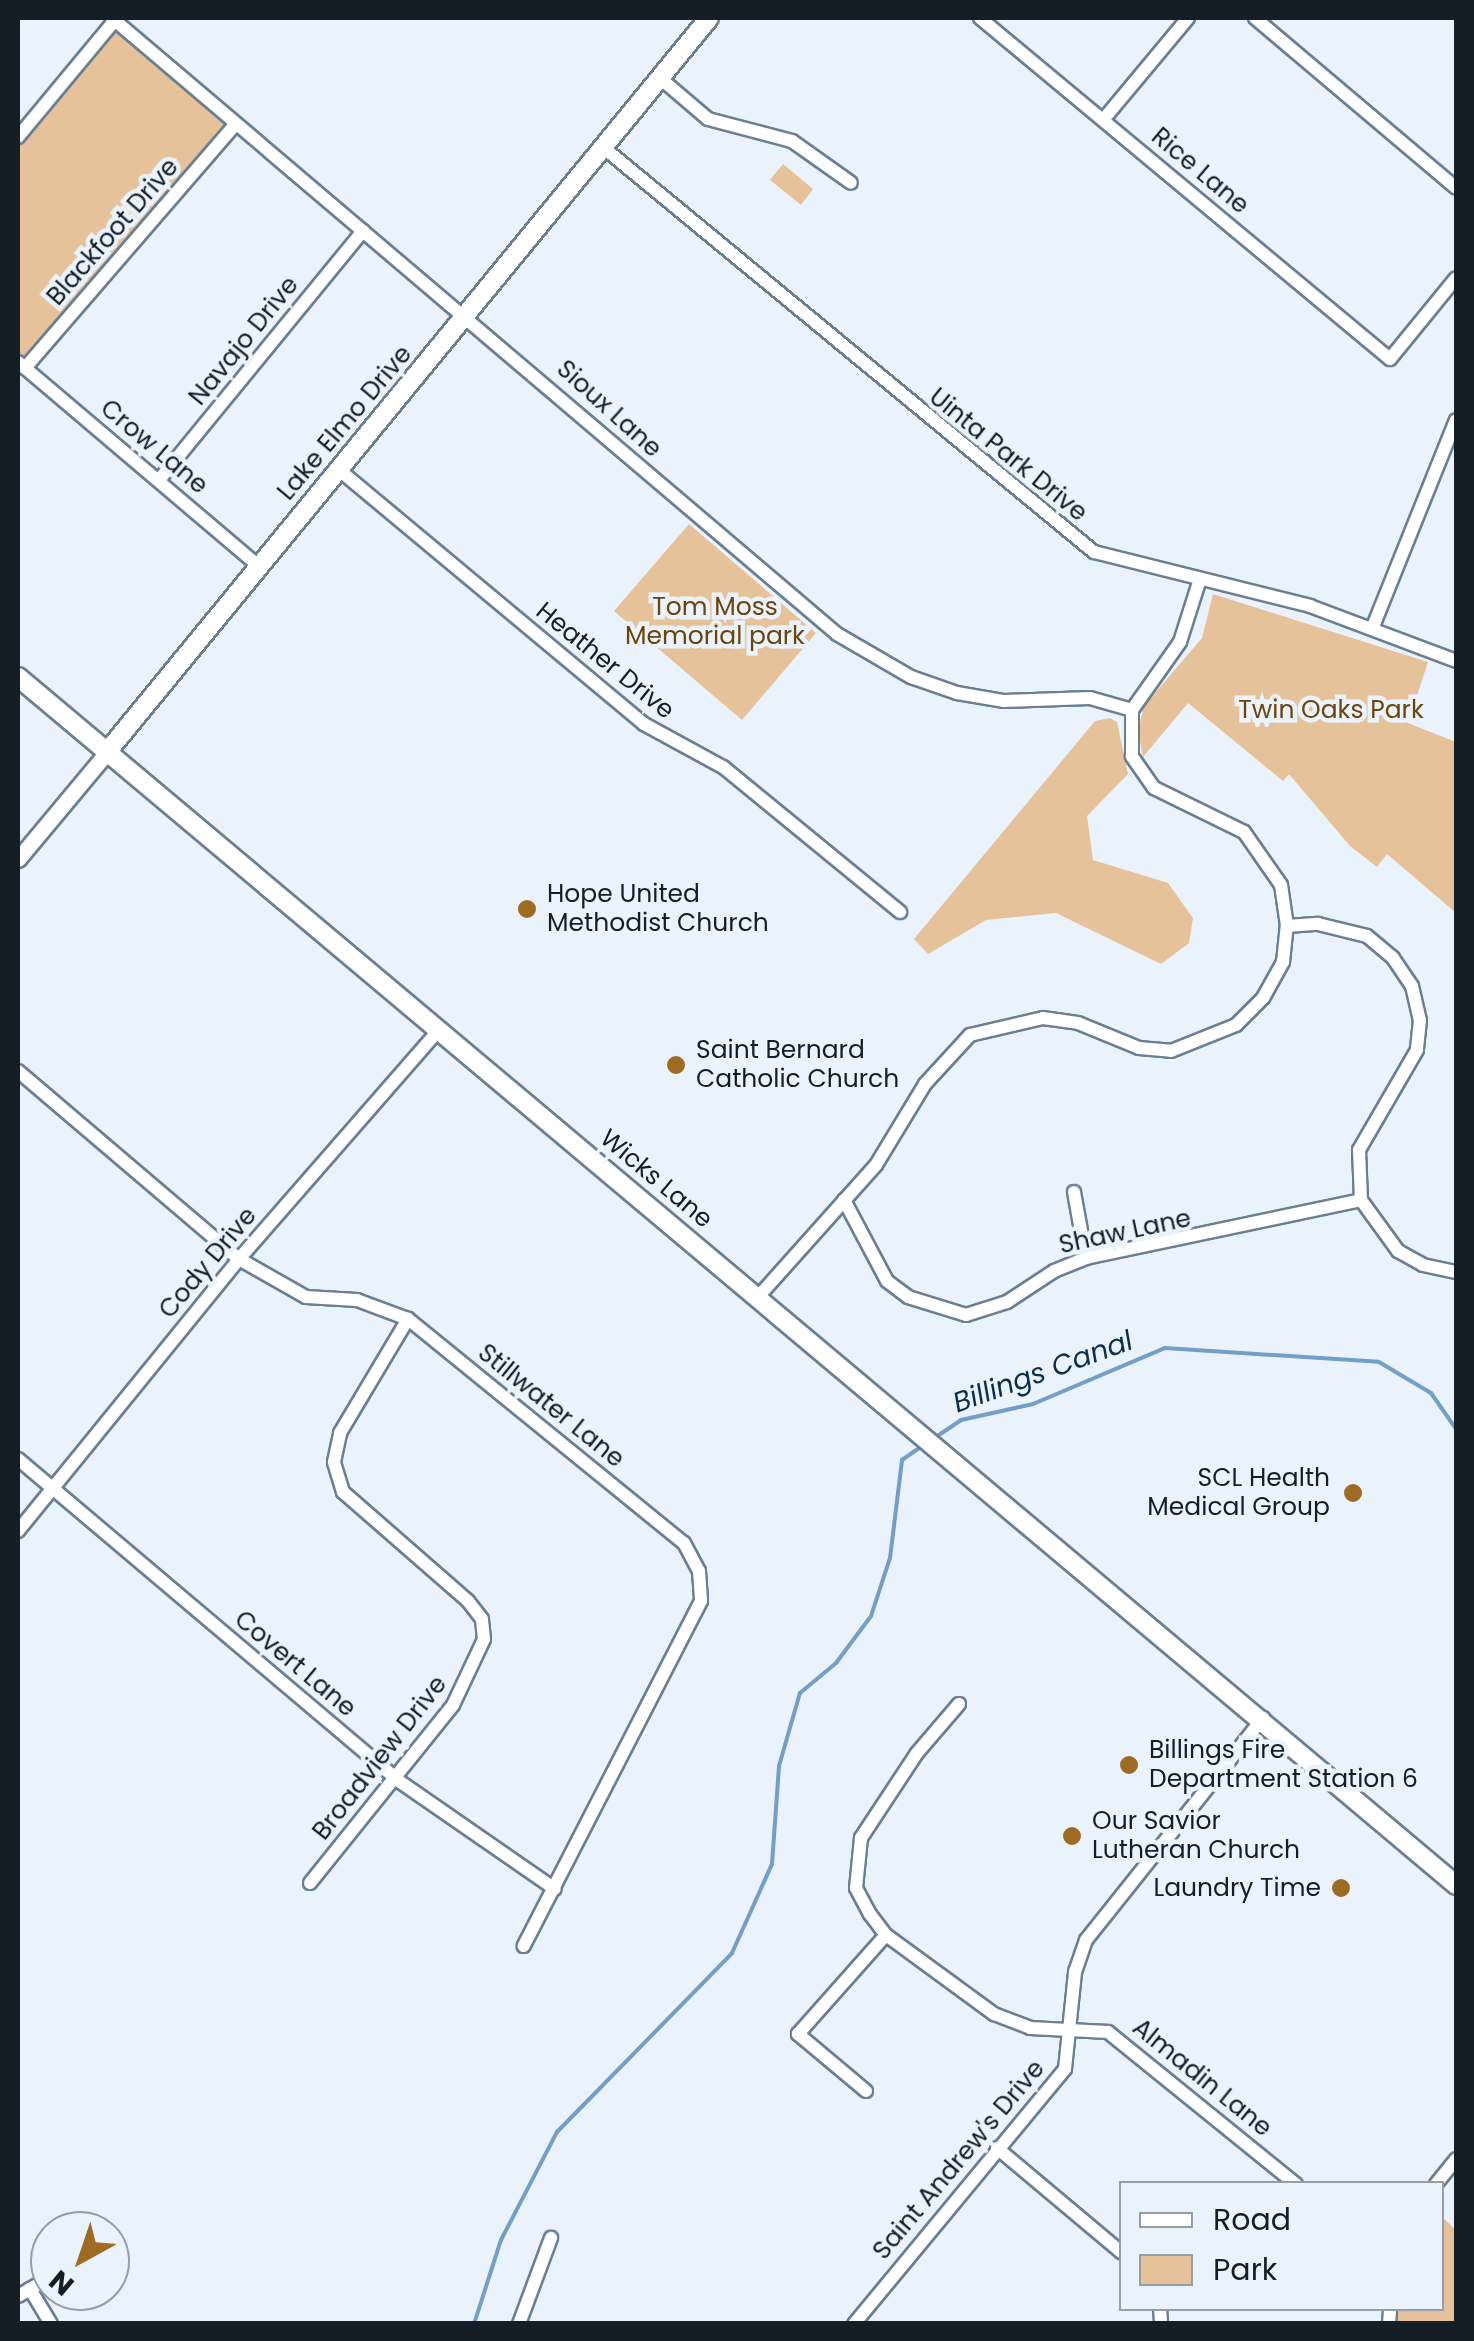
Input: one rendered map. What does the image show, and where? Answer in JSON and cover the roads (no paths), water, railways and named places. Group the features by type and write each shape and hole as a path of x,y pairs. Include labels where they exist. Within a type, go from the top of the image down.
{"main road":[{"name":"Lake Elmo Drive","path":"107,752 709,18"},
{"name":"Wicks Lane","path":"18,677 1264,1718 1456,1885"}],"street":[{"name":"Rice Lane","path":"980,18 1390,359 1456,278"},
{"path":"1103,120 1188,18"},
{"path":"1255,18 1456,188"},
{"path":"18,137 114,19"},
{"name":"Sioux Lane","path":"114,19 235,125 467,315 705,525 876,660 957,692 1004,700 1090,698 1132,710"},
{"path":"660,78 708,118 792,140 852,183"},
{"name":"Blackfoot Drive","path":"21,365 235,125"},
{"name":"Uinta Park Drive","path":"604,148 1063,531 1094,552 1310,606 1456,660"},
{"name":"Navajo Drive","path":"159,480 363,231"},
{"name":"Crow Lane","path":"21,365 260,567"},
{"path":"1372,629 1456,420"},
{"name":"Heather Drive","path":"338,469 644,724 723,767 900,912"},
{"path":"758,1298 898,1137 925,1084 970,1036 1043,1018 1078,1023 1138,1048 1171,1051 1236,1025 1263,998 1283,962 1287,926 1281,885 1244,832 1176,801 1143,774 1132,756 1132,710 1180,642 1200,579"},
{"name":"Lake Elmo Drive","path":"18,859 107,752"},
{"path":"1287,926 1318,924 1366,936 1394,958 1412,986 1420,1020 1417,1050 1359,1150 1361,1200 1398,1252 1423,1266 1456,1272"},
{"name":"Cody Drive","path":"18,1531 239,1259 439,1030"},
{"name":"Stillwater Lane","path":"18,1070 239,1259 306,1296 357,1300 408,1319 684,1543 699,1571 701,1601 524,1946"},
{"path":"1074,1192 1086,1258"},
{"name":"Shaw Lane","path":"844,1200 887,1281 939,1310 966,1314 1007,1302 1054,1271 1086,1258 1182,1243 1361,1200"},
{"name":"Broadview Drive","path":"310,1883 465,1688 484,1640 482,1620 468,1600 343,1492 334,1462 340,1434 408,1319"},
{"name":"Covert Lane","path":"18,1458 396,1779 556,1889"},
{"path":"866,2091 798,2034 886,1936 856,1888 861,1838 917,1752 960,1704"},
{"name":"Saint Andrew's Drive","path":"854,2324 1064,2070 1075,1972 1086,1940 1264,1718"},
{"name":"Almadin Lane","path":"886,1936 994,2014 1030,2028 1108,2032 1292,2181"},
{"path":"997,2148 1119,2250"},
{"path":"1438,2181 1456,2159"},
{"path":"519,2324 551,2238"},
{"path":"24,2292 51,2324"}],"waterway":[{"name":"Billings Canal","path":"933,1439 961,1420 1033,1404 1165,1348 1379,1362 1431,1393 1456,1429"},
{"name":"Billings Canal","path":"474,2324 501,2240 557,2132 732,1953 772,1864 779,1766 800,1693 836,1663 871,1616 890,1558 902,1460 925,1444"}],"place":[{"name":"Hope United Methodist Church","path":"527,909"},
{"name":"Saint Bernard Catholic Church","path":"676,1065"},
{"name":"SCL Health Medical Group","path":"1353,1493"},
{"name":"Billings Fire Department Station 6","path":"1129,1765"},
{"name":"Our Savior Lutheran Church","path":"1072,1836"},
{"name":"Laundry Time","path":"1341,1888"}],"park label":[{"name":"Tom Moss Memorial park","path":"715,622"},
{"name":"Twin Oaks Park","path":"1331,710"}]}
